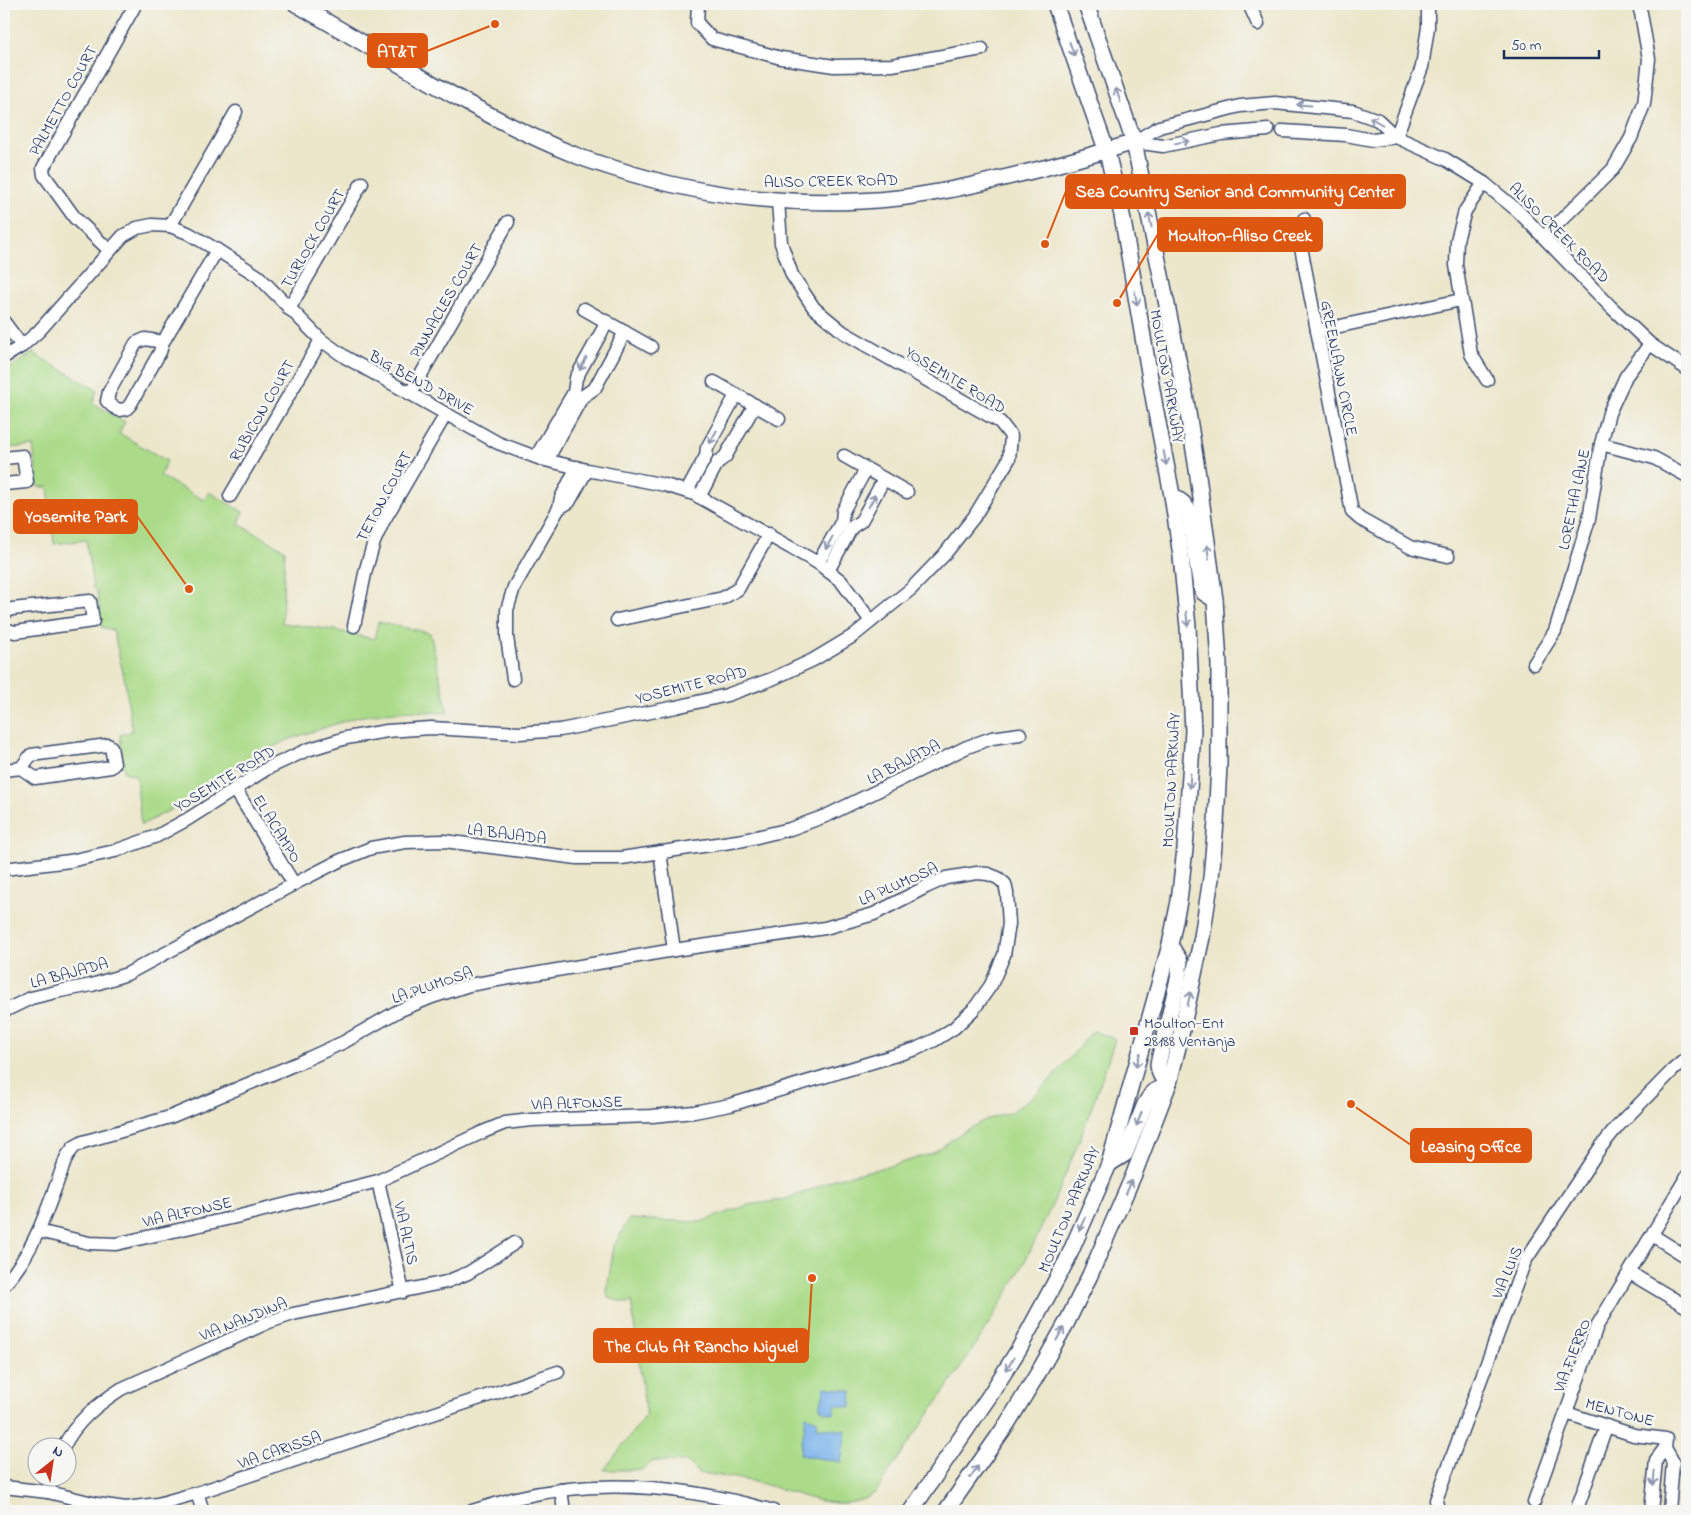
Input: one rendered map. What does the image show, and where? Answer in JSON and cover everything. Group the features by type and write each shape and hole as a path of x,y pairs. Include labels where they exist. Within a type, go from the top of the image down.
{"main road":[{"name":"ALISO CREEK ROAD","path":"296,4 480,110 576,156 644,178 708,193 778,201 899,198 946,191 1012,176 1107,152 1134,142"},
{"name":"MOULTON PARKWAY","path":"911,1511 1019,1349 1067,1260 1109,1164 1170,945 1179,901 1185,849 1192,731 1188,627 1181,556 1172,495 1154,407 1122,215 1107,152 1055,4"},
{"name":"MOULTON PARKWAY","path":"946,1511 1007,1424 1037,1375 1067,1322 1109,1234 1168,1083 1194,978 1211,878 1216,822 1220,721 1215,600 1185,394 1134,142 1086,4"},
{"path":"1172,495 1183,503 1189,511 1201,587 1204,593 1215,600"},
{"path":"1109,1164 1125,1154 1145,1104 1153,1092 1168,1083 1162,1078 1158,1064 1178,979 1180,961 1170,945"}],"street":[{"path":"698,4 697,24 712,39 781,58 834,66 892,65 982,49"},
{"path":"1249,4 1258,24"},
{"path":"1283,130 1346,135 1373,140 1396,137 1422,67 1428,27 1428,4"},
{"path":"1544,238 1613,168 1631,138 1644,104 1648,59 1638,4"},
{"name":"PALMETTO COURT","path":"110,250 75,218 44,175 42,168 134,7"},
{"name":"ALISO CREEK ROAD","path":"1134,142 1159,127 1240,106 1275,103 1353,111 1378,120 1396,137 1445,159 1484,183 1518,211 1611,307 1650,344 1687,369"},
{"path":"170,226 236,112"},
{"name":"ALISO CREEK ROAD","path":"1134,142 1163,146 1221,134 1268,130"},
{"name":"TURLOCK COURT","path":"289,309 362,183"},
{"path":"1484,183 1465,211 1457,240 1456,265 1471,354 1486,380"},
{"name":"YOSEMITE ROAD","path":"4,869 70,861 115,851 157,836 188,819 268,768 307,750 354,737 387,731 431,728 519,733 560,730 676,708 727,695 772,679 813,660 853,636 912,589 944,555 974,517 1009,459 1011,436 1000,422 843,332 814,308 792,274 781,243 778,201"},
{"name":"GREENLAWN CIRCLE","path":"1304,219 1301,247 1352,512 1360,519 1410,547 1448,556"},
{"name":"PINNACLES COURT","path":"410,394 508,222"},
{"name":"BIG BEND DRIVE","path":"4,357 22,346 39,331 123,236 137,228 152,225 170,226 217,250 258,276 320,340 345,357 410,394 498,442 541,458 665,485 693,494 769,534 823,567 841,581 870,621"},
{"path":"163,342 145,339 136,343 108,392 108,401 112,406 119,410 130,405 160,352 163,342 217,250"},
{"path":"1317,331 1461,300"},
{"path":"584,309 651,346"},
{"path":"4,322 22,346"},
{"path":"541,458 578,395 576,378 607,322"},
{"path":"578,395 595,388 626,332"},
{"name":"RUBICON COURT","path":"230,496 320,340"},
{"name":"LORETHA LANE","path":"1534,664 1556,631 1589,519 1601,444 1609,413 1626,376 1650,344"},
{"path":"714,382 778,419"},
{"path":"693,494 707,448 736,395"},
{"path":"693,494 718,462 725,457 755,406"},
{"name":"TETON COURT","path":"354,626 374,542 383,522 446,414"},
{"path":"1601,444 1654,458 1687,476"},
{"path":"4,458 23,456 27,482 4,484"},
{"path":"706,456 718,462"},
{"path":"844,456 908,492"},
{"path":"513,679 506,637 507,610 514,587 559,508 569,502 582,468"},
{"path":"847,524 842,511 866,469"},
{"path":"823,567 847,524 861,521 884,479"},
{"path":"617,620 723,598 738,589 769,534"},
{"path":"4,613 12,609 90,601 93,621 15,632 4,629"},
{"name":"LA BAJADA","path":"4,1011 31,998 60,990 92,985 126,974 294,884 339,861 371,848 405,842 444,841 577,858 621,858 744,840 790,829 828,815 967,747 992,738 1020,734"},
{"path":"4,770 21,768 35,778 111,767 114,764 112,747 108,745 31,755 21,768"},
{"name":"EL ACAMPO","path":"235,788 294,884"},
{"path":"660,852 674,950"},
{"name":"LA PLUMOSA","path":"4,1285 26,1255 38,1231 67,1156 74,1147 83,1142 170,1117 344,1042 398,1012 459,988 478,984 674,950 825,928 874,914 926,886 946,878 978,873 998,878"},
{"name":"VIA ALFONSE","path":"38,1231 89,1243 116,1244 240,1216 378,1181 505,1123 531,1120 652,1116 694,1112 730,1105 916,1049 954,1028 974,1009 991,985 1004,955 1009,924 1008,893 1005,884 998,878"},
{"name":"VIA LUIS","path":"1438,1511 1436,1500 1525,1261 1600,1148 1617,1127 1687,1058"},
{"name":"VIA FIERRO","path":"1534,1502 1597,1326 1687,1176"},
{"name":"VIA ALTIS","path":"378,1181 403,1292"},
{"path":"1652,1234 1687,1257"},
{"name":"VIA NANDINA","path":"70,1438 81,1421 99,1403 130,1385 269,1322 293,1314 446,1282 468,1273 515,1243"},
{"path":"1630,1273 1687,1307"},
{"name":"VIA CARISSA","path":"4,1487 48,1492 97,1504 126,1508 158,1504 198,1493 558,1372"},
{"name":"MENTONE","path":"1566,1413 1606,1427 1665,1443"},
{"path":"1578,1506 1606,1427"},
{"path":"1651,1511 1656,1460 1665,1443"},
{"path":"1665,1443 1673,1462 1669,1511"},
{"path":"472,1511 517,1498 561,1490 602,1487 658,1488 719,1497 773,1511"},
{"path":"48,1492 49,1488"},
{"path":"561,1490 564,1511"},
{"path":"198,1493 203,1511"}],"green space":[{"path":"33,353 97,390 93,403 125,422 119,433 167,461 160,476 204,500 209,492 243,512 239,524 285,550 282,623 334,630 374,639 378,622 430,633 448,713 413,711 357,717 290,739 255,755 188,801 141,825 136,776 124,772 120,735 132,731 125,681 113,630 101,627 97,592 93,588 86,540 54,544 48,487 38,487 33,446 8,448 4,404 4,372"},
{"path":"1093,1031 1115,1039 1076,1150 1053,1204 1011,1288 993,1318 875,1493 850,1503 824,1501 752,1481 698,1473 688,1462 652,1461 642,1470 604,1470 646,1415 631,1300 628,1303 608,1298 607,1289 614,1246 629,1219 700,1222 748,1205 783,1200 834,1179 931,1154 964,1131 985,1120 1011,1112 1034,1096"}],"water":[{"path":"825,1387 852,1391 851,1407 835,1405 834,1414 825,1412 820,1408"},
{"path":"806,1416 818,1421 817,1427 846,1431 841,1462 800,1455"}],"place":[{"name":"AT&T","path":"495,24"},
{"name":"Sea Country Senior and Community Center","path":"1045,244"},
{"name":"Moulton-Aliso Creek","path":"1117,303"},
{"name":"Yosemite Park","path":"189,589"},
{"name":"Moulton-Ent 28188 Ventanja","path":"1134,1031"},
{"name":"Leasing Office","path":"1351,1104"},
{"name":"The Club At Rancho Niguel","path":"812,1278"}]}
